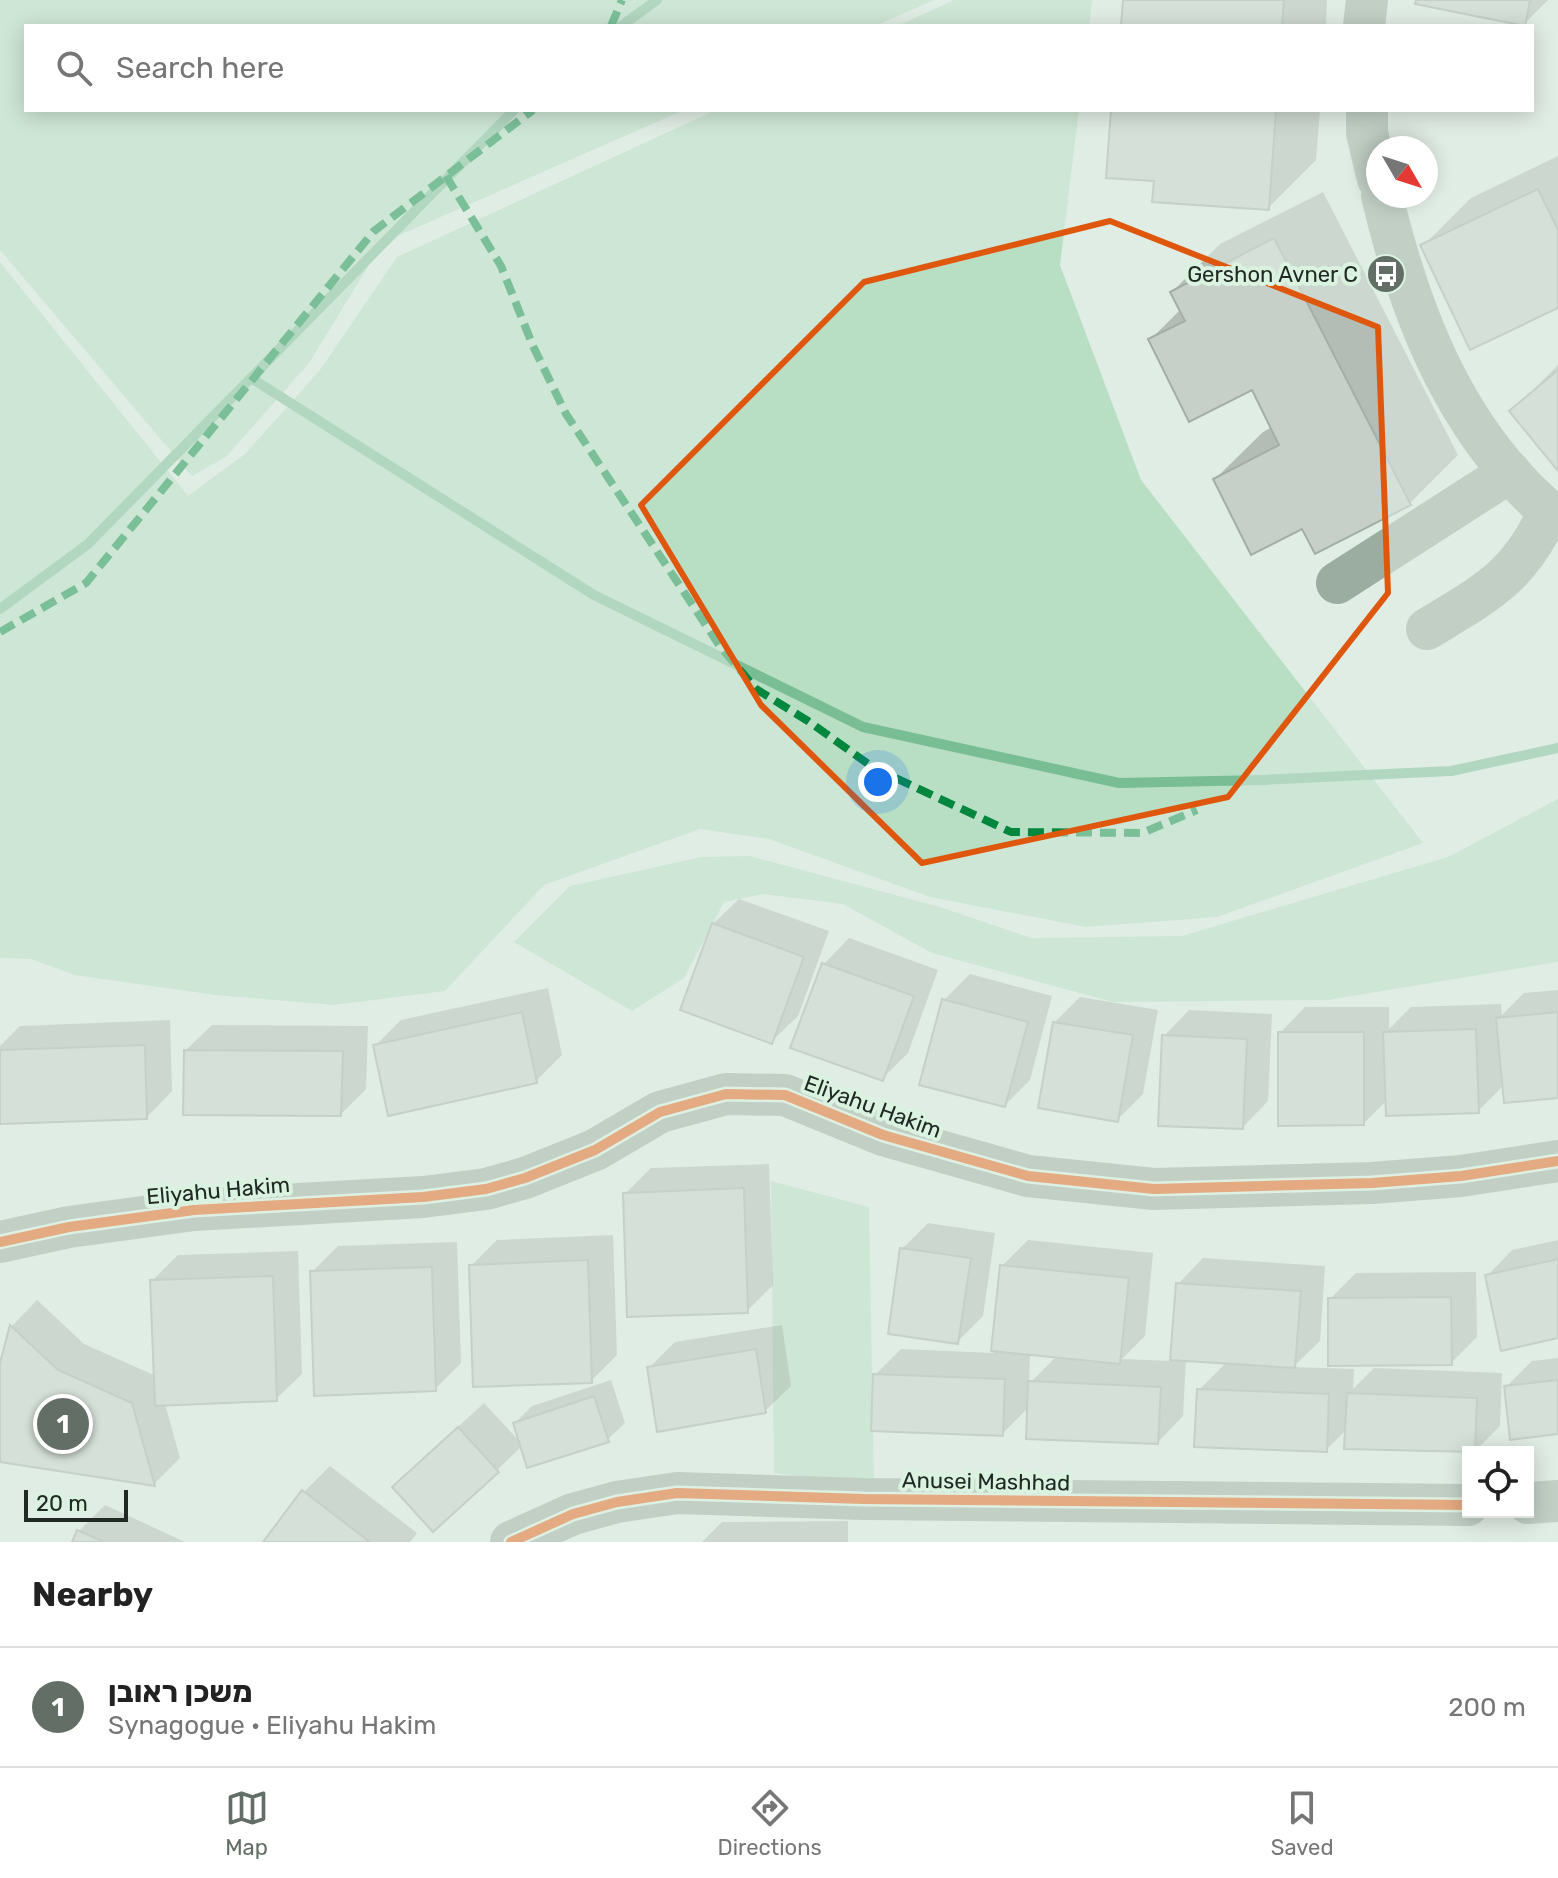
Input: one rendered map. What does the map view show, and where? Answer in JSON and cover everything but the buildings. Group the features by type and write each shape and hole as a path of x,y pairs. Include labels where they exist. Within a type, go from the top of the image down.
{"street":[{"path":"1364,24 1367,0"},
{"path":"1367,112 1368,136"},
{"path":"1385,208 1396,257 1422,330 1456,400 1495,456 1553,515 1513,569 1488,592 1427,629"},
{"path":"1337,583 1510,472"},
{"name":"Eliyahu Hakim","path":"0,1242 69,1227 194,1210 423,1197 486,1189 525,1178 595,1150 660,1112 726,1094 785,1095 883,1135 1028,1176 1154,1189 1372,1183 1461,1176 1558,1161"},
{"name":"Anusei Mashhad","path":"511,1542 573,1514 617,1502 677,1493 864,1499 1462,1505"},
{"path":"1534,1503 1558,1501"}],"highlighted area":[{"path":"1110,221 1378,327 1388,593 1228,797 922,863 761,705 641,505 864,282"}],"green space":[{"path":"0,0 934,0 880,24 24,24 24,112 679,112 386,241 309,363 226,457 192,476 0,250"},
{"path":"954,0 1092,0 1089,24 902,24"},
{"path":"712,112 1079,112 1060,265 1141,480 1423,843 1217,917 1086,927 930,897 769,839 700,829 544,885 445,991 333,1005 216,995 75,975 31,959 0,958 0,262 188,496 245,454 320,370 397,257"},
{"path":"1558,799 1558,962 1328,1000 1113,1002 932,953 843,904 763,894 724,902 684,978 632,1011 514,942 570,886 701,857 750,856 940,907 1031,938 1182,936 1448,857"},
{"path":"771,1181 869,1207 874,1486 774,1473"}],"waterway":[{"path":"624,24 657,0"},
{"path":"0,609 88,544 512,112"},
{"path":"251,378 594,595 863,727 1119,783 1451,771 1558,748"}],"marked path":[{"path":"612,24 622,0"},
{"path":"0,632 86,583 374,231 530,112"},
{"path":"446,176 501,266 533,346 566,414 719,645 756,689 874,768 1011,832 1142,833 1197,810"}],"cycle path":[{"path":"0,1242 69,1227 194,1210 423,1197 486,1189 525,1178 595,1150 660,1112 726,1094 785,1095 883,1135 1028,1176 1154,1189 1372,1183 1461,1176 1558,1161"},
{"path":"511,1542 573,1514 617,1502 677,1493 864,1499 1462,1505"}],"place":[{"name":"Gershon Avner C","path":"1386,274"},
{"name":"משכן ראובן","path":"63,1424"}]}
